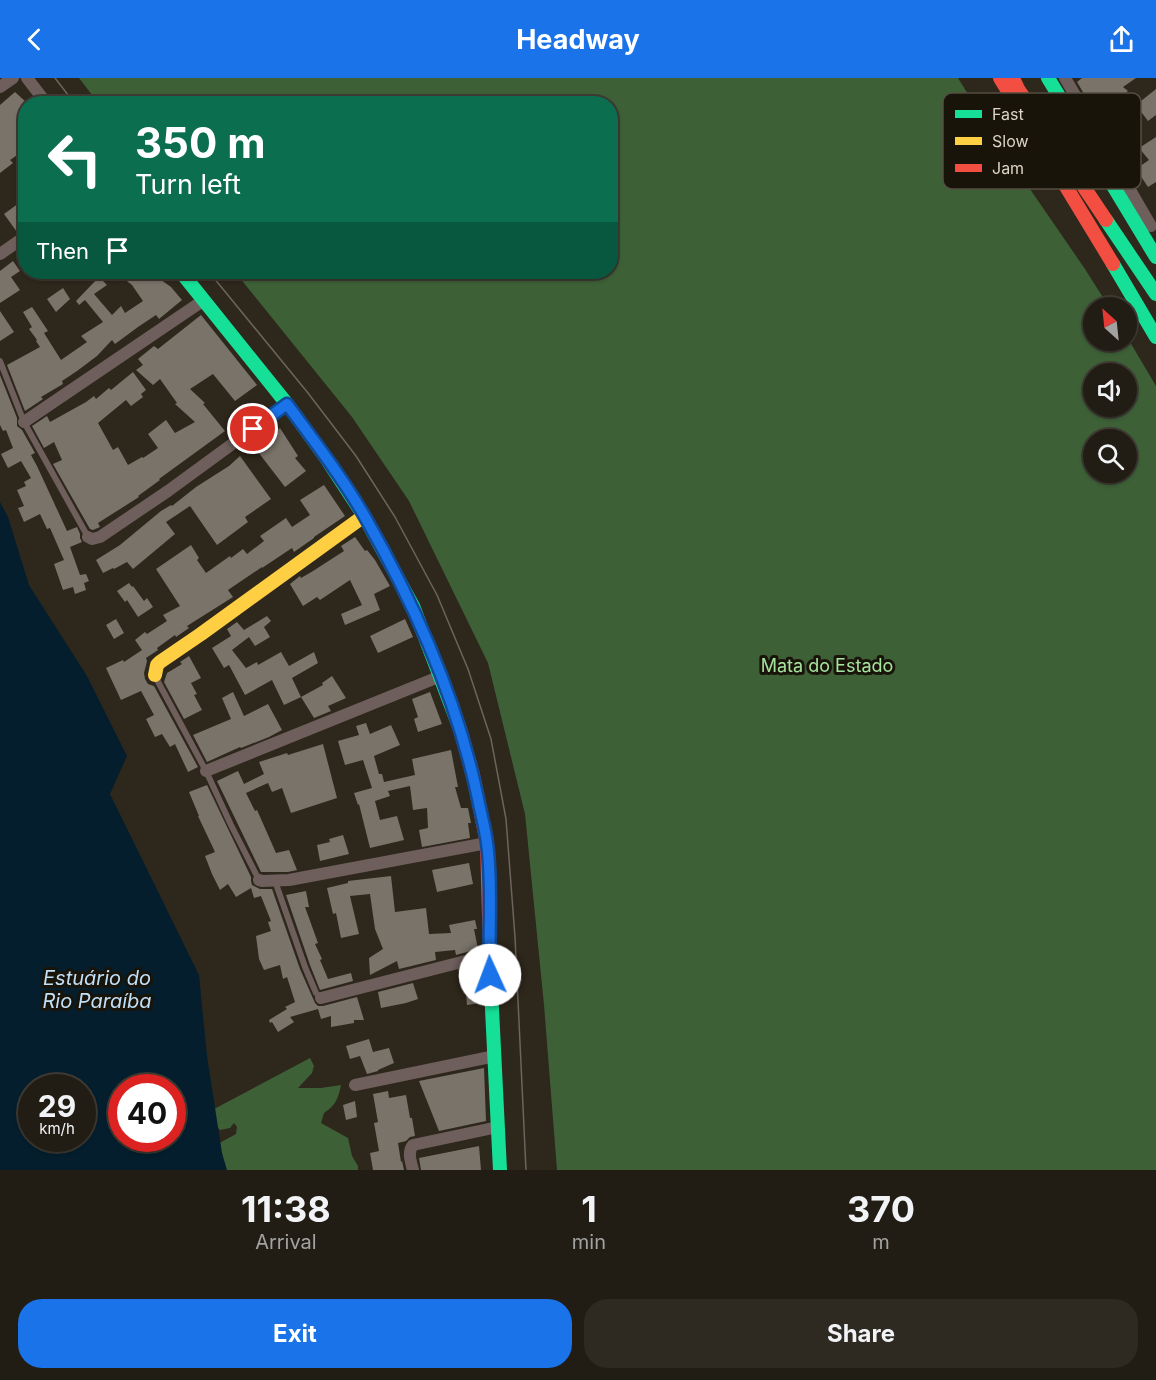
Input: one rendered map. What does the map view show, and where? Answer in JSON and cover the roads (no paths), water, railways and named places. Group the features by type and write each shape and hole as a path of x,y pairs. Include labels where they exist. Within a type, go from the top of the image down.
{"main road":[{"path":"1000,78 1009,93"},
{"path":"1013,78 1021,93"},
{"path":"1048,78 1057,93"},
{"path":"1068,189 1156,337"},
{"path":"1085,189 1156,294"},
{"path":"1115,189 1156,257"},
{"path":"187,279 287,404 327,458 364,516 413,606 457,719 473,775 487,843 489,955 500,1170"},
{"path":"155,675 160,662 364,516"}],"street":[{"path":"0,87 13,78"},
{"path":"27,78 41,96"},
{"path":"1065,78 1074,93"},
{"path":"1130,189 1156,234"},
{"path":"0,254 18,242"},
{"path":"24,422 204,300"},
{"path":"88,537 92,539 100,537 168,491 287,404"},
{"path":"206,771 441,676"},
{"path":"259,880 289,880 487,843"},
{"path":"321,998 489,955"},
{"path":"355,1085 495,1056"},
{"path":"411,1165 411,1148 417,1143 498,1126"}],"lane":[{"path":"0,361 24,422 88,537"},
{"path":"155,675 206,771 259,880"},
{"path":"274,881 316,993 321,998"}],"water":[{"name":"Estuário do Rio Paraíba","path":"0,502 8,517 29,585 87,676 127,756 110,794 199,975 207,1056 222,1153 227,1170 0,1170"}],"tram line":[{"path":"55,78 69,96"},
{"path":"215,279 356,456 395,517 437,595 468,669 491,739 506,819 515,937 526,1170"}],"park label":[{"name":"Mata do Estado","path":"827,665"}]}
